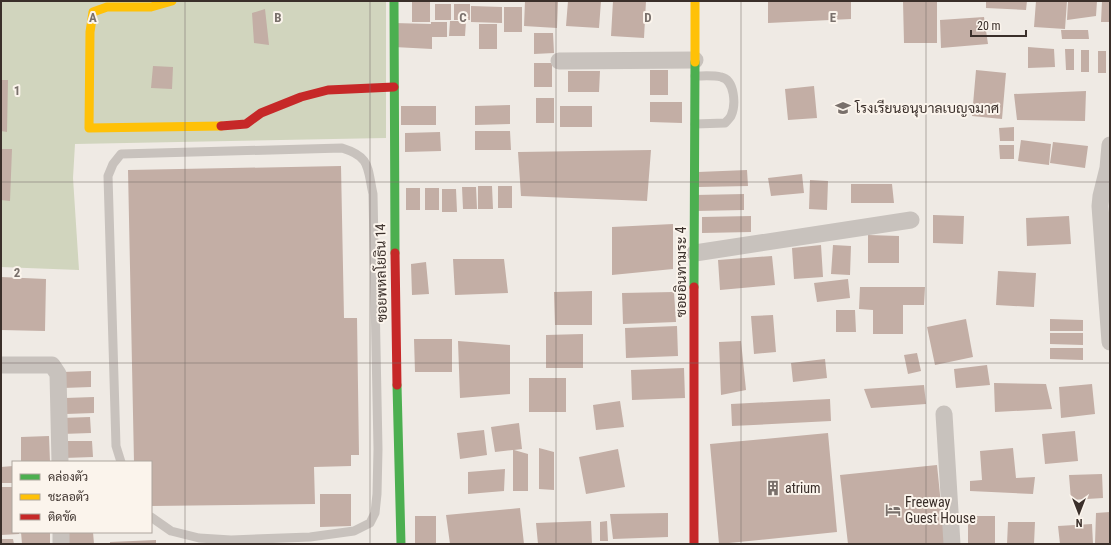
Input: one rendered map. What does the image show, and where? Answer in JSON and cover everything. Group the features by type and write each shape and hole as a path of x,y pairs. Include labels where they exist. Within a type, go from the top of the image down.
{"street":[{"path":"172,1 165,4 129,8 103,7 93,12 90,32 89,128 216,126 246,124 262,113 301,97 328,90 394,87"},
{"name":"ซอยพหลโยธิน 14","path":"394,1 394,228 401,544"},
{"name":"ซอยอินทามระ 4","path":"694,544 695,1"},
{"path":"559,61 695,68"},
{"path":"1110,145 1108,168 1100,206 1110,342"},
{"path":"695,253 911,220"},
{"path":"1,365 52,364 58,374 60,461"},
{"path":"944,414 952,544"},
{"path":"61,533 61,544"}],"lane":[{"path":"695,68 728,81 733,92 731,117 725,123 695,124"},
{"path":"121,461 116,446 108,176 113,164 121,154 342,148 356,152 366,163 372,194 378,449 376,513 370,523 354,531 310,541 199,538 171,531 152,518"}],"green space":[{"path":"1,1 386,1 386,138 75,144 73,178 79,270 1,267"}],"building":[{"path":"412,1 430,1 430,22 412,22"},
{"path":"525,1 558,1 557,28 524,26"},
{"path":"568,1 601,1 599,28 566,26"},
{"path":"613,1 646,1 644,38 611,36"},
{"path":"768,1 851,1 851,19 768,23"},
{"path":"903,1 937,1 937,43 904,43"},
{"path":"986,1 1027,1 1026,10 986,8"},
{"path":"1036,1 1067,1 1065,29 1034,27"},
{"path":"1068,1 1097,1 1096,16 1067,20"},
{"path":"1102,1 1110,1 1110,22 1101,22"},
{"path":"435,4 451,4 451,20 435,20"},
{"path":"454,4 470,4 470,20 454,20"},
{"path":"471,6 502,7 502,23 471,22"},
{"path":"504,7 522,7 522,32 504,32"},
{"path":"265,9 269,45 254,43 252,13"},
{"path":"984,17 988,44 941,48 940,20"},
{"path":"450,21 466,21 465,36 449,36"},
{"path":"431,22 447,22 447,37 432,37 432,49 394,47 394,23 431,24"},
{"path":"479,24 497,24 497,49 479,49"},
{"path":"1061,30 1088,30 1089,39 1062,39"},
{"path":"534,33 553,33 554,53 534,54"},
{"path":"1028,47 1054,49 1055,67 1028,68"},
{"path":"1065,49 1074,49 1074,70 1066,70"},
{"path":"1081,50 1089,50 1089,72 1081,72"},
{"path":"1098,51 1106,51 1106,73 1098,73"},
{"path":"534,63 552,63 552,87 534,87"},
{"path":"153,66 173,67 172,89 151,88"},
{"path":"650,70 668,70 668,95 650,95"},
{"path":"976,70 1006,73 1002,119 972,116"},
{"path":"568,71 600,71 599,92 568,92"},
{"path":"1,80 8,80 7,132 1,131"},
{"path":"814,86 817,118 788,120 785,89"},
{"path":"1086,91 1085,121 1017,120 1014,94"},
{"path":"536,98 554,98 554,123 536,123"},
{"path":"650,102 682,102 682,123 650,122"},
{"path":"510,105 510,124 475,125 475,106"},
{"path":"401,106 436,106 436,125 401,125"},
{"path":"560,106 592,106 592,127 560,127"},
{"path":"1014,127 1014,141 1000,141 999,128"},
{"path":"475,131 510,131 511,150 475,150"},
{"path":"440,132 441,151 405,152 405,133"},
{"path":"1021,140 1051,144 1049,165 1018,161"},
{"path":"1053,142 1088,146 1085,168 1050,163"},
{"path":"999,145 1014,145 1014,159 1000,159"},
{"path":"1,149 12,149 10,201 1,200"},
{"path":"651,150 647,201 521,196 518,152"},
{"path":"341,166 344,318 357,318 359,455 351,455 351,466 314,467 315,504 152,506 152,461 134,461 128,170"},
{"path":"747,170 748,186 698,187 698,172"},
{"path":"802,174 804,193 771,196 768,178"},
{"path":"810,180 828,181 827,210 809,209"},
{"path":"851,184 892,184 894,203 851,203"},
{"path":"478,186 492,186 493,209 478,209"},
{"path":"498,186 512,186 512,208 498,208"},
{"path":"462,187 476,187 477,209 463,209"},
{"path":"406,188 420,188 420,210 406,210"},
{"path":"425,188 439,188 439,210 425,210"},
{"path":"442,189 456,189 457,212 442,212"},
{"path":"744,194 744,210 695,211 695,195"},
{"path":"933,215 964,216 963,244 933,243"},
{"path":"751,216 751,232 702,233 702,217"},
{"path":"1069,216 1071,244 1027,246 1026,218"},
{"path":"673,224 673,269 612,275 612,227"},
{"path":"868,235 899,236 899,263 868,263"},
{"path":"821,245 823,277 794,279 792,248"},
{"path":"833,245 851,246 850,275 831,274"},
{"path":"772,256 775,285 720,290 718,260"},
{"path":"453,259 504,259 508,293 455,295"},
{"path":"426,262 429,294 412,295 411,264"},
{"path":"998,271 1036,273 1034,307 996,305"},
{"path":"1,277 46,279 45,331 1,330"},
{"path":"848,279 850,298 817,302 814,283"},
{"path":"860,287 925,287 924,305 903,305 903,334 873,334 873,310 859,309"},
{"path":"592,291 592,325 555,325 554,292"},
{"path":"674,292 676,322 623,324 622,293"},
{"path":"836,310 855,310 856,332 836,332"},
{"path":"773,315 776,352 754,354 751,316"},
{"path":"966,319 973,357 935,365 927,327"},
{"path":"1050,319 1083,320 1083,331 1050,331"},
{"path":"677,326 678,356 626,358 625,328"},
{"path":"1050,333 1083,333 1083,345 1050,344"},
{"path":"583,334 583,368 546,368 546,335"},
{"path":"414,339 452,339 452,372 415,372"},
{"path":"458,341 510,345 510,394 460,398"},
{"path":"741,341 746,390 721,395 719,342"},
{"path":"1050,348 1083,348 1083,360 1050,359"},
{"path":"917,353 921,371 908,374 904,355"},
{"path":"825,359 827,378 793,382 791,363"},
{"path":"987,365 990,385 956,388 954,369"},
{"path":"684,368 685,398 632,400 631,370"},
{"path":"91,371 91,387 63,388 62,372"},
{"path":"529,378 566,378 566,412 529,412"},
{"path":"994,383 1046,384 1052,409 995,412"},
{"path":"1092,384 1095,414 1061,418 1059,387"},
{"path":"924,385 926,404 871,408 864,389"},
{"path":"94,397 94,413 66,414 65,398"},
{"path":"830,399 831,421 732,426 731,404"},
{"path":"620,401 624,427 596,430 593,405"},
{"path":"90,417 91,433 62,434 61,418"},
{"path":"519,423 522,449 514,450 528,454 528,491 513,491 513,450 495,452 491,427"},
{"path":"484,430 487,455 460,459 457,433"},
{"path":"1075,431 1078,461 1045,464 1042,434"},
{"name":"atrium","path":"828,433 837,532 719,544 710,444"},
{"path":"49,436 50,461 21,461 21,437"},
{"path":"63,441 92,441 93,457 64,458"},
{"path":"539,448 554,452 554,490 539,489"},
{"path":"1013,448 1016,478 1035,477 1033,494 970,491 970,481 982,480 980,451"},
{"path":"618,449 625,487 586,494 579,457"},
{"name":"Freeway Guest House","path":"937,465 945,544 848,544 840,475"},
{"path":"12,466 12,483 1,483 1,467"},
{"path":"505,469 504,491 468,494 468,472"},
{"path":"1102,474 1103,498 1071,500 1069,475"},
{"path":"1,487 12,487 12,533 19,534 1,535"},
{"path":"320,494 351,494 351,526 320,527"},
{"path":"520,508 524,544 450,544 446,515"},
{"path":"1110,512 1110,544 1095,544 1096,513"},
{"path":"668,513 668,537 613,539 610,514"},
{"path":"415,516 436,516 436,544 415,544"},
{"path":"968,516 995,516 995,544 968,544"},
{"path":"591,521 592,544 538,544 536,523"},
{"path":"607,521 608,541 600,541 600,522"},
{"path":"1008,522 1035,522 1034,544 1007,544"},
{"path":"1092,524 1093,544 1060,544 1058,526"},
{"path":"21,533 50,533 50,544 22,544"},
{"path":"65,533 93,533 94,544 65,544"},
{"path":"1,539 13,539 14,544 1,544"},
{"path":"156,540 156,544 110,544 110,542"}],"traffic: fast":[{"path":"394,1 395,253"},
{"path":"694,287 695,62"},
{"path":"397,385 401,544"}],"traffic: slow":[{"path":"172,1 151,7 107,7 93,12 90,32 89,128 221,126"},
{"path":"695,1 695,62"}],"traffic: jam":[{"path":"221,126 246,124 261,113 301,97 328,90 394,87"},
{"path":"395,253 397,385"},
{"path":"694,287 694,544"}],"place":[{"name":"โรงเรียนอนุบาลเบญจมาศ","path":"843,108"},
{"name":"atrium","path":"773,488"},
{"name":"Freeway Guest House","path":"893,510"}]}
